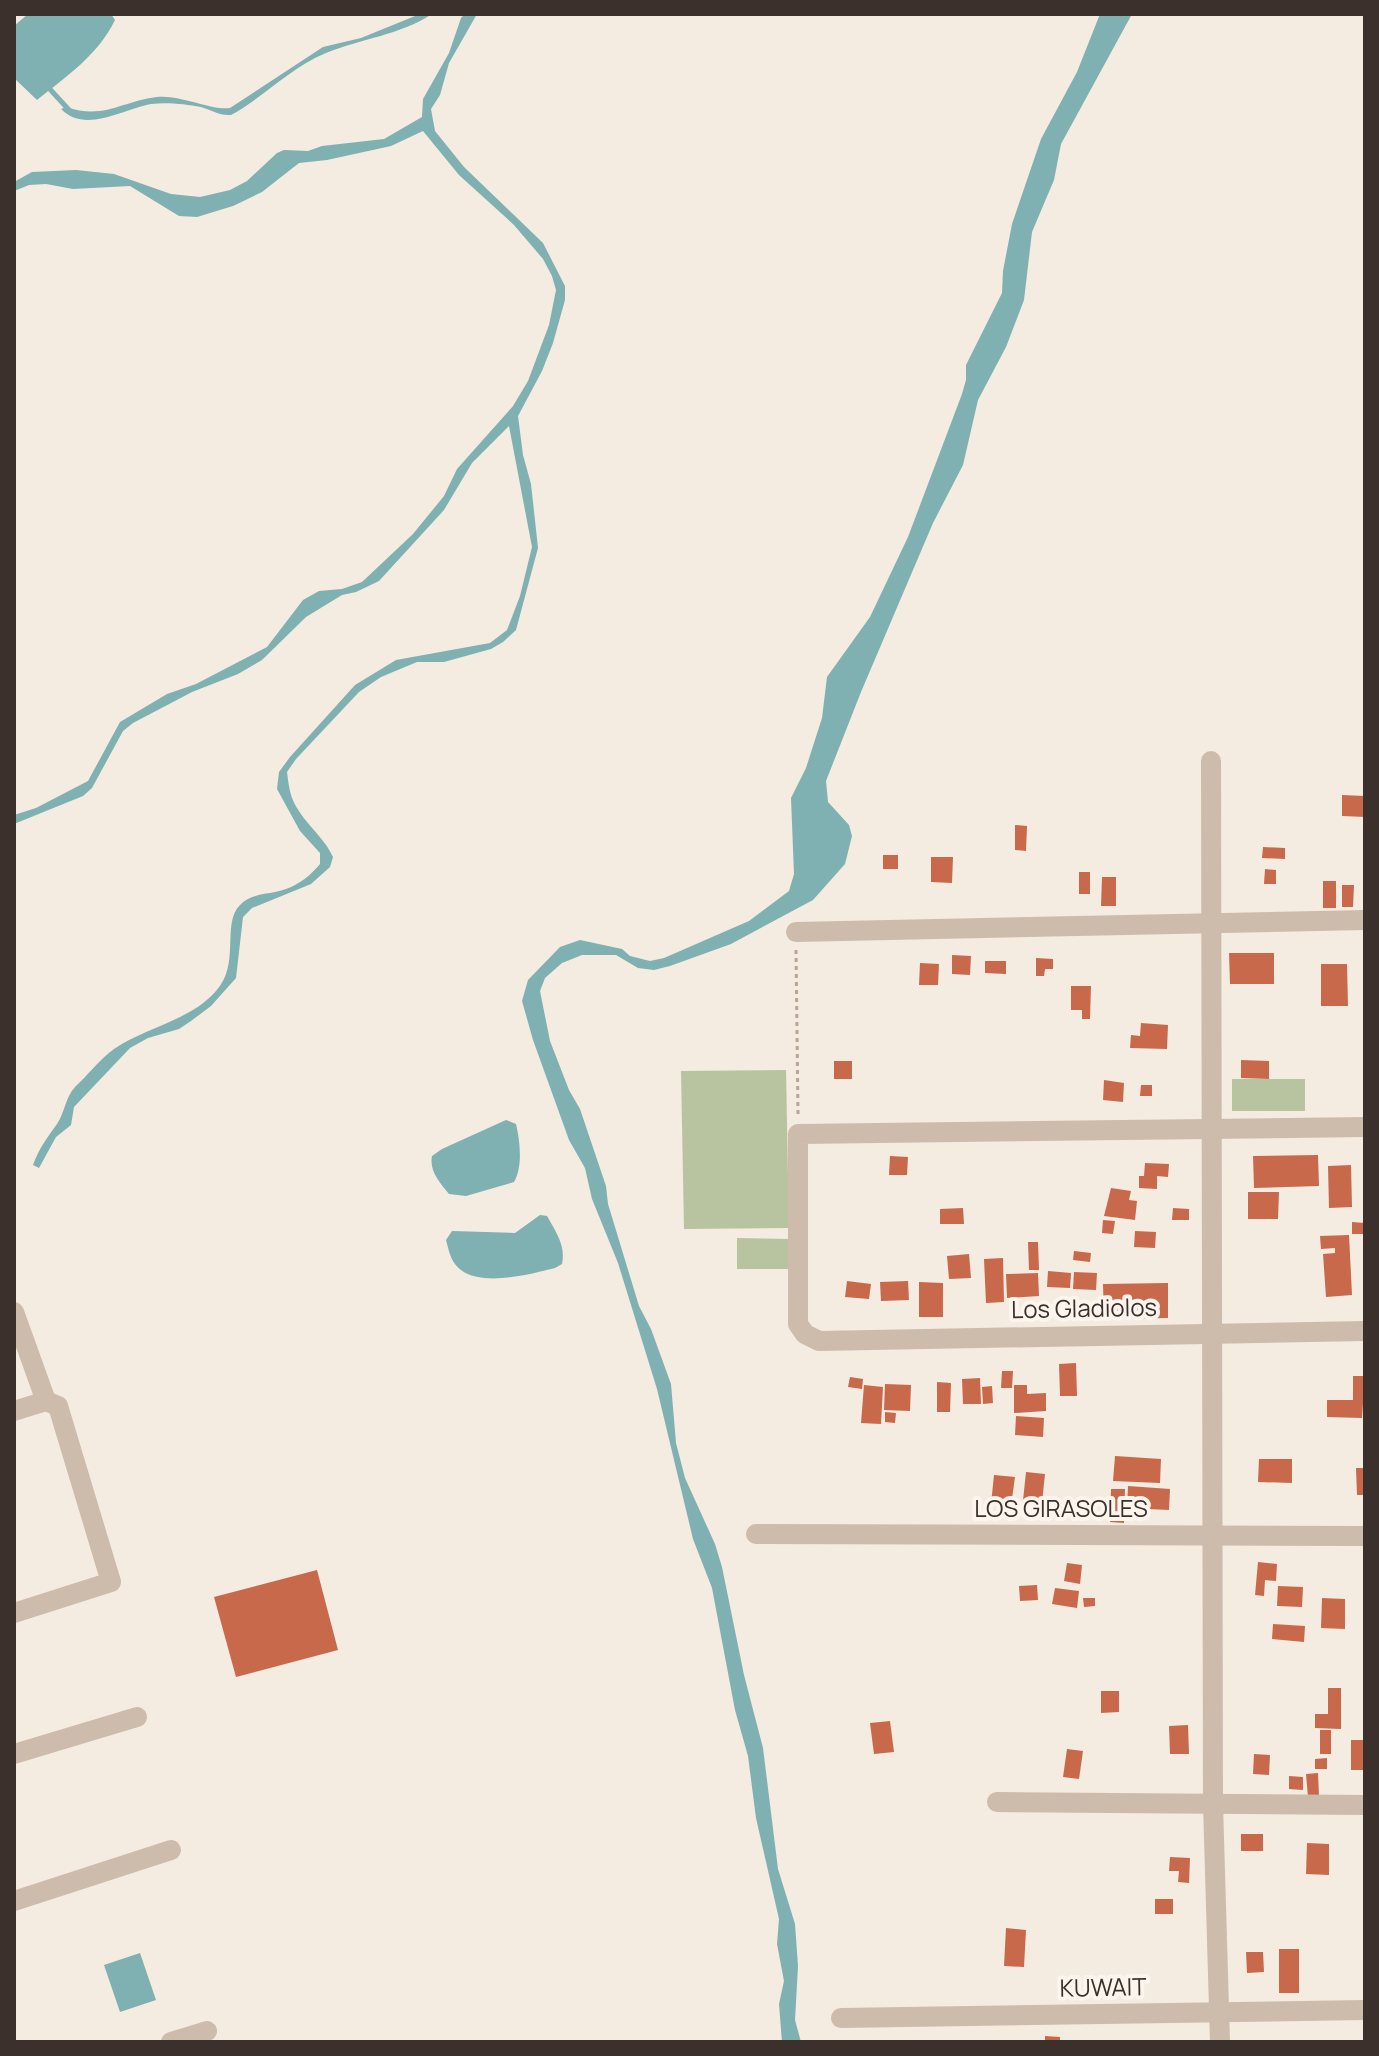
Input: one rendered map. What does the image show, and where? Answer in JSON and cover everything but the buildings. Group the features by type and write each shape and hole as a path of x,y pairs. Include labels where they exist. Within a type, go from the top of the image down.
{"street":[{"path":"1211,761 1211,1536 1213,1804 1220,2042"},
{"path":"796,932 1365,920"},
{"path":"798,1134 1365,1127"},
{"name":"Los Gladiolos","path":"798,1134 798,1324 805,1334 819,1341 1365,1331"},
{"path":"14,1312 46,1401"},
{"path":"14,1411 46,1401 58,1406 111,1582 14,1613"},
{"name":"LOS GIRASOLES","path":"756,1534 1365,1536"},
{"path":"14,1754 137,1717"},
{"path":"997,1802 1365,1805"},
{"path":"14,1901 171,1850"},
{"name":"KUWAIT","path":"841,2018 1365,2010"},
{"path":"171,2042 207,2031"}],"path":[{"path":"796,932 798,1134"}],"green space":[{"path":"786,1070 789,1228 684,1229 681,1071"},
{"path":"1232,1079 1305,1079 1305,1111 1232,1111"},
{"path":"737,1238 789,1239 789,1269 737,1269"}],"water":[{"path":"28,14 111,14 115,20 91,54 37,100 14,78 14,26"},
{"path":"420,14 432,14 407,27 313,59 231,115 195,106 163,103 93,120 71,116 61,109 102,111 157,97 230,108 323,47 361,38"},
{"path":"465,14 477,14 449,63 440,95 431,109 435,131 464,167 543,243 565,286 565,300 553,343 518,416 523,455 531,484 538,548 516,630 491,649 444,662 417,662 381,677 359,692 296,759 287,772 291,795 301,814 329,849 333,857 330,867 311,884 252,908 243,917 236,978 211,1006 179,1029 148,1038 130,1048 74,1107 71,1125 56,1137 39,1168 33,1165 35,1159 60,1119 69,1096 99,1062 127,1041 194,1010 216,991 228,969 232,923 240,905 250,898 296,885 320,864 320,853 300,831 277,789 279,772 290,757 355,685 396,660 490,643 507,630 520,596 532,547 509,426 472,463 444,510 379,581 342,595 306,617 262,660 238,674 192,692 133,723 123,731 92,788 83,796 14,824 14,815 36,808 88,781 120,722 167,694 196,684 267,647 303,600 319,591 342,589 362,582 413,534 444,496 457,469 513,406 528,381 549,325 556,290 543,259 514,225 459,175 423,131 391,146 299,163 262,192 233,206 197,217 179,216 130,186 73,189 46,184 29,185 14,191 14,182 32,172 76,170 114,174 171,194 200,197 230,190 247,181 284,150 308,151 322,146 384,139 422,117 423,99 449,53"},
{"path":"1100,14 1132,14 1061,144 1054,180 1032,232 1024,300 1006,347 978,400 963,465 933,523 826,781 828,802 849,825 852,836 845,864 813,900 731,944 654,970 638,968 616,955 582,955 562,963 545,978 540,991 550,1041 580,1109 606,1186 608,1204 639,1306 671,1384 676,1443 685,1478 722,1567 744,1675 763,1748 778,1869 795,1924 798,1966 795,2020 801,2042 782,2042 779,2004 784,1981 777,1944 779,1919 756,1818 748,1756 735,1710 712,1588 693,1539 657,1389 618,1263 592,1199 585,1168 569,1140 522,1001 528,980 560,947 580,940 622,949 630,956 650,961 664,958 749,921 789,891 794,874 791,798 806,768 822,718 827,677 870,617 908,537 962,394 966,365 1002,293 1012,224 1041,139 1077,72"},
{"path":"506,1120 516,1124 519,1138 520,1162 514,1182 466,1196 449,1194 434,1172 432,1156"},
{"path":"540,1215 547,1216 561,1245 562,1264 555,1268 488,1278 464,1272 452,1259 446,1240 452,1231 515,1233"},
{"path":"140,1953 156,2000 120,2012 104,1965"}],"waterway":[{"path":"47,86 70,111"}]}
